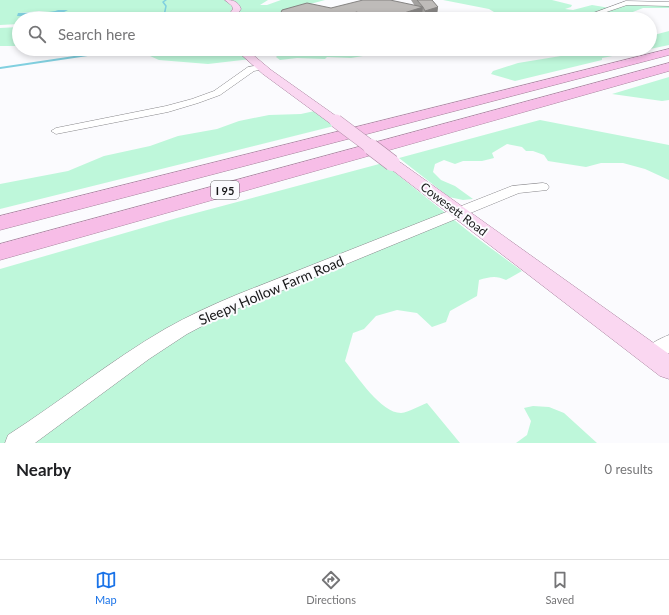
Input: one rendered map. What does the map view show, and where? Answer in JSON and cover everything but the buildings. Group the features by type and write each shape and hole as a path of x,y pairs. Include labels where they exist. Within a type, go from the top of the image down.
{"highway":[{"name":"I 95","path":"657,55 669,52"},
{"name":"I 95","path":"0,223 653,56"},
{"name":"I 95","path":"0,252 669,67"}],"main road":[{"path":"229,0 238,9 236,12"},
{"name":"Cowesett Road","path":"248,56 260,67 392,162 458,214 548,278 669,368"}],"street":[{"path":"600,12 626,3 669,4"},
{"path":"56,131 168,109 195,102 217,93 252,69 260,67"},
{"name":"Sleepy Hollow Farm Road","path":"16,443 160,341 186,326 242,299 458,214 517,189 543,187"},
{"path":"652,355 669,343"}],"green space":[{"path":"0,0 268,0 260,5 267,5 281,0 325,0 284,12 12,12 12,24 0,25"},
{"path":"443,0 552,0 572,5 571,7 565,9 573,10 592,5 610,8 624,4 669,4 669,8 643,8 633,12 494,12 489,9"},
{"path":"12,27 12,46 0,46 0,28"},
{"path":"669,31 669,45 657,48 657,34"},
{"path":"150,56 251,56 251,59 208,64 159,60"},
{"path":"363,56 351,58 327,57 325,59 297,58 280,60 276,57"},
{"path":"561,56 612,56 602,58 602,60 515,81 491,74 493,71 518,63"},
{"path":"669,77 669,100 662,101 612,94"},
{"path":"319,110 338,125 0,209 0,184 68,171 104,156 150,146 178,136 217,129 239,121 269,115 301,114"},
{"path":"540,120 669,145 669,180 645,169 623,163 601,163 586,167 548,161 544,155 533,151 526,151 522,147 507,144 492,153 494,158 482,161 463,161 455,164 444,160 435,164 433,172 441,180 455,186 473,199 463,200 449,197 399,158"},
{"path":"383,163 473,235 522,271 506,280 499,277 492,277 479,280 477,296 450,311 446,322 432,327 417,313 397,310 376,316 364,329 353,333 345,361 370,393 386,407 401,413 427,403 460,443 0,443 0,269 177,218"},
{"path":"533,406 549,407 564,413 597,443 516,443 527,435 531,421 524,408"}],"water":[{"path":"68,10 64,12 44,12"}],"waterway":[{"path":"165,12 166,6 163,2 166,0"},
{"path":"0,68 81,56"}]}
